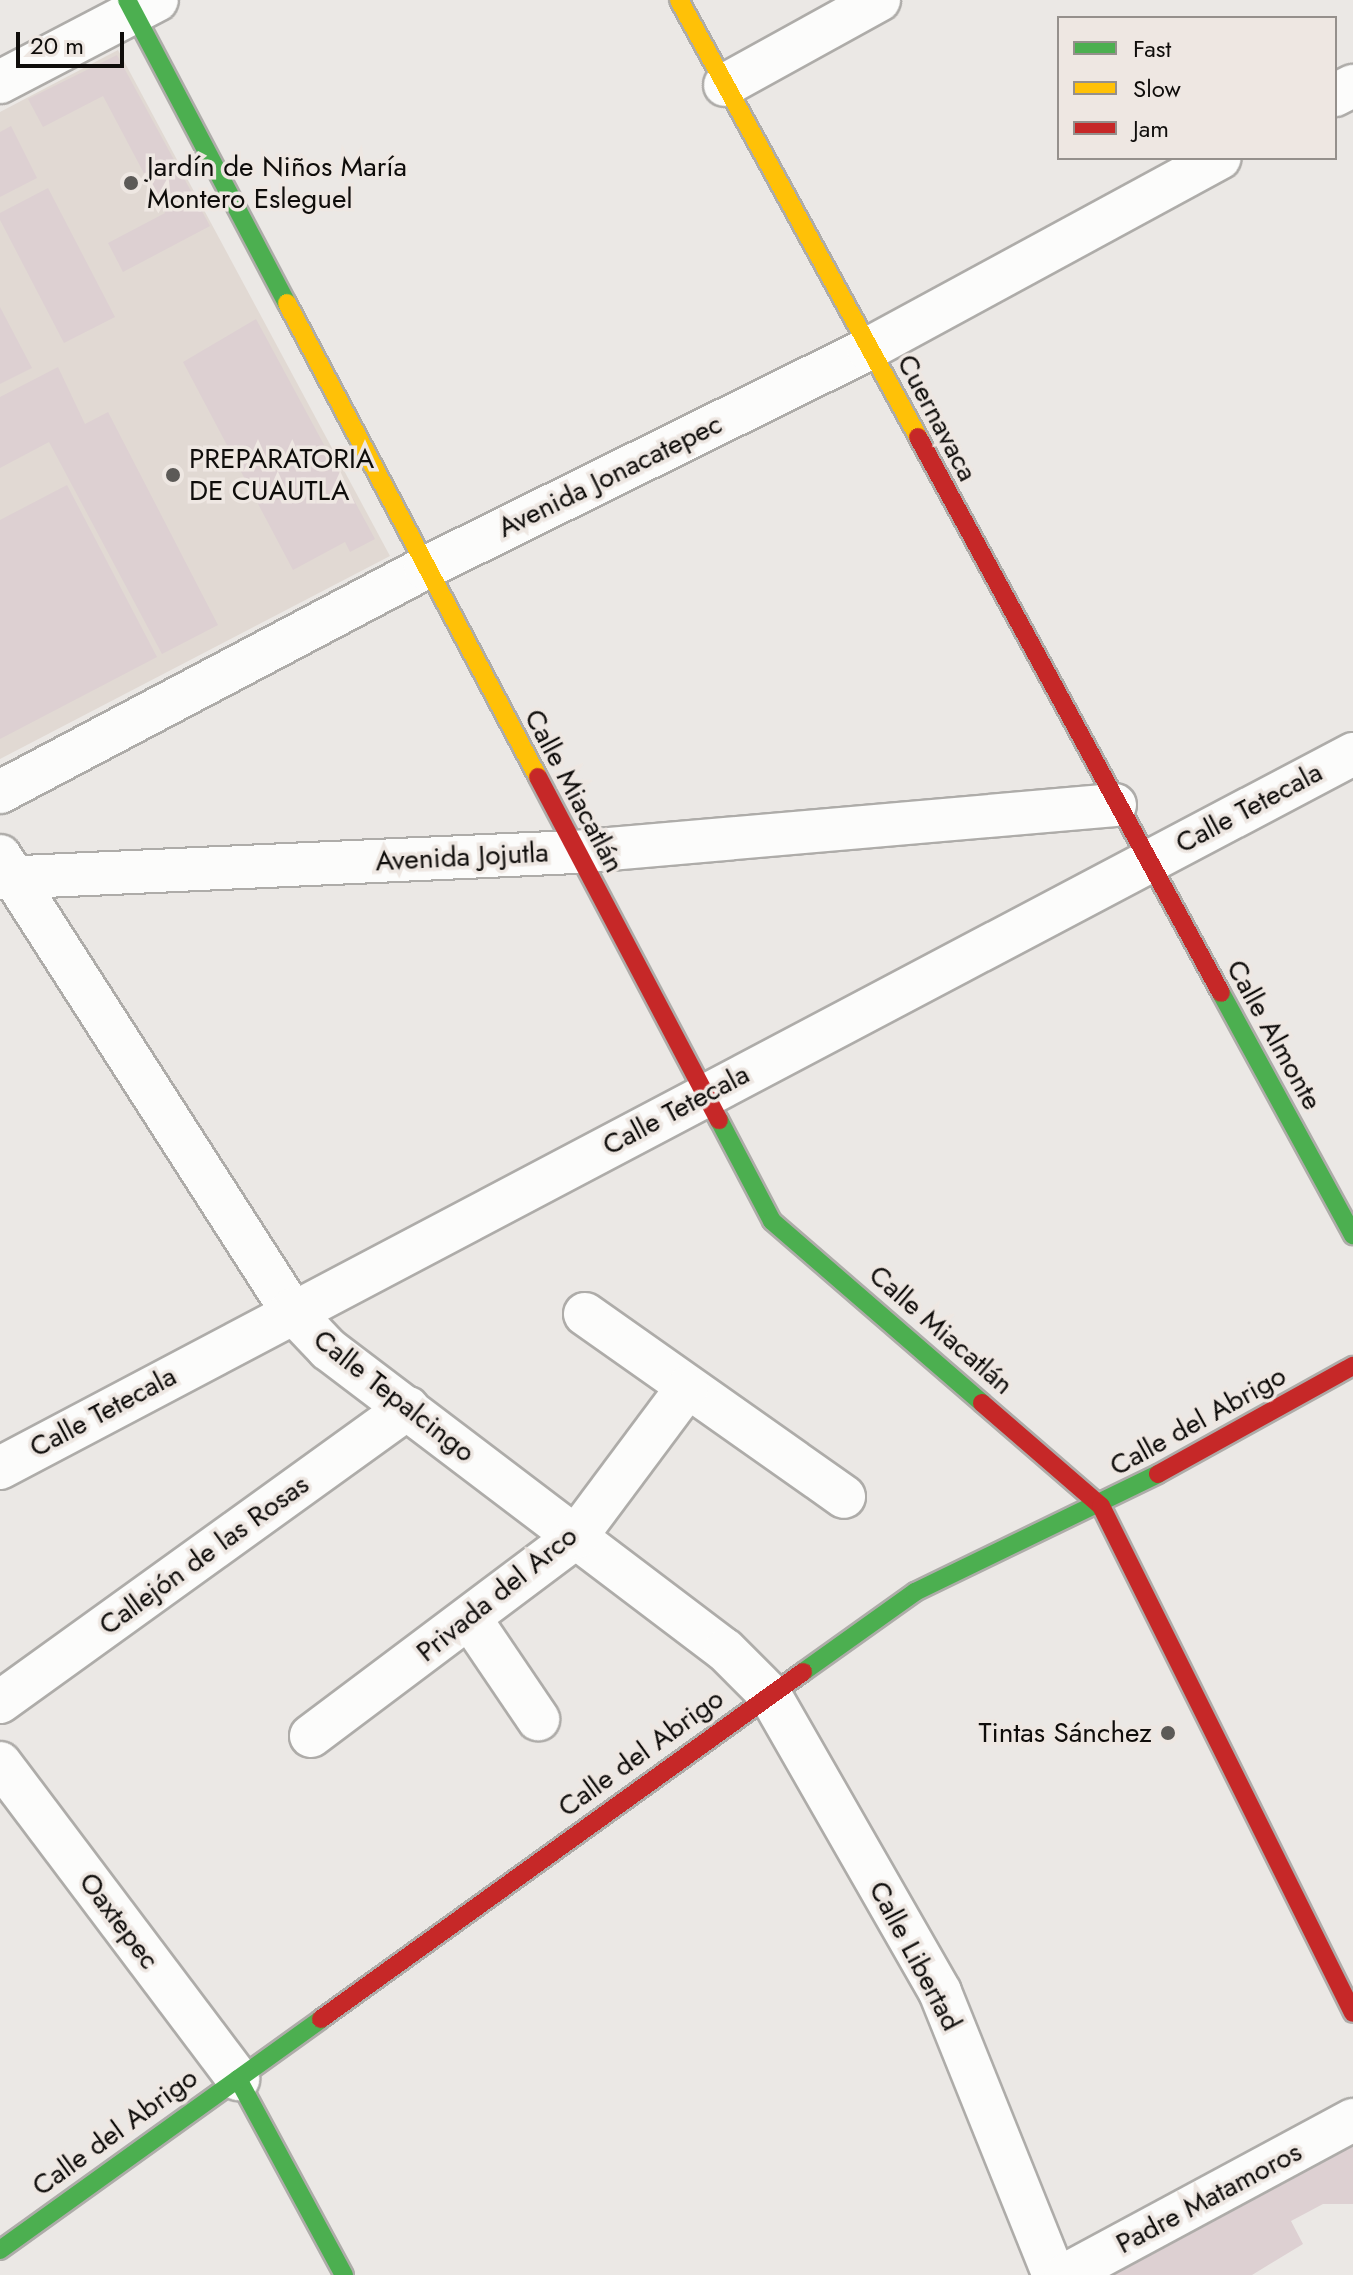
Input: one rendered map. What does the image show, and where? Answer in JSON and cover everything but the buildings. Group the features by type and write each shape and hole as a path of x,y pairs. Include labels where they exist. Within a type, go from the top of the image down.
{"street":[{"name":"Cuernavaca","path":"679,0 1146,861"},
{"path":"725,85 879,0"},
{"path":"0,82 139,4"},
{"name":"Calle Miacatlán","path":"139,4 425,568 702,1096 772,1221 1101,1506"},
{"name":"Avenida Jonacatepec","path":"0,792 425,568 868,349 1216,160"},
{"name":"Calle Tetecala","path":"0,1468 291,1310 1353,754"},
{"name":"Avenida Jojutla","path":"5,871 575,852 1115,805"},
{"name":"Calle Almonte","path":"1146,861 1353,1235"},
{"name":"Calle Tepalcingo","path":"5,871 291,1310 328,1349 725,1650 770,1695"},
{"path":"585,1314 844,1497"},
{"name":"Calle del Abrigo","path":"0,2250 915,1592 1101,1506 1353,1366"},
{"name":"Privada del Arco","path":"311,1736 471,1620 575,1538 687,1388"},
{"name":"Callejón de las Rosas","path":"0,1702 408,1408"},
{"path":"1101,1506 1353,2013"},
{"path":"471,1620 538,1719"},
{"name":"Calle Libertad","path":"770,1695 940,1992 1054,2275"},
{"name":"Oaxtepec","path":"0,1763 238,2079"},
{"path":"238,2079 344,2275"},
{"name":"Padre Matamoros","path":"1065,2275 1353,2120"}],"shaded area":[{"name":"PREPARATORIA DE CUAUTLA","path":"118,50 390,556 0,759 0,112"}],"traffic: fast":[{"path":"127,0 287,303"},
{"path":"1221,993 1353,1235"},
{"path":"719,1120 772,1221 982,1403"},
{"path":"803,1672 915,1592 1158,1474"},
{"path":"0,2250 321,2019"},
{"path":"238,2079 344,2275"}],"traffic: slow":[{"path":"679,0 918,437"},
{"path":"287,303 538,777"}],"traffic: jam":[{"path":"918,437 1221,993"},
{"path":"538,777 719,1120"},
{"path":"1158,1474 1353,1366"},
{"path":"982,1403 1101,1506 1353,2013"},
{"path":"321,2019 803,1672"}],"place":[{"name":"Jardín de Niños María Montero Esleguel","path":"131,183"},
{"name":"PREPARATORIA DE CUAUTLA","path":"173,475"},
{"name":"Tintas Sánchez","path":"1168,1733"}]}
